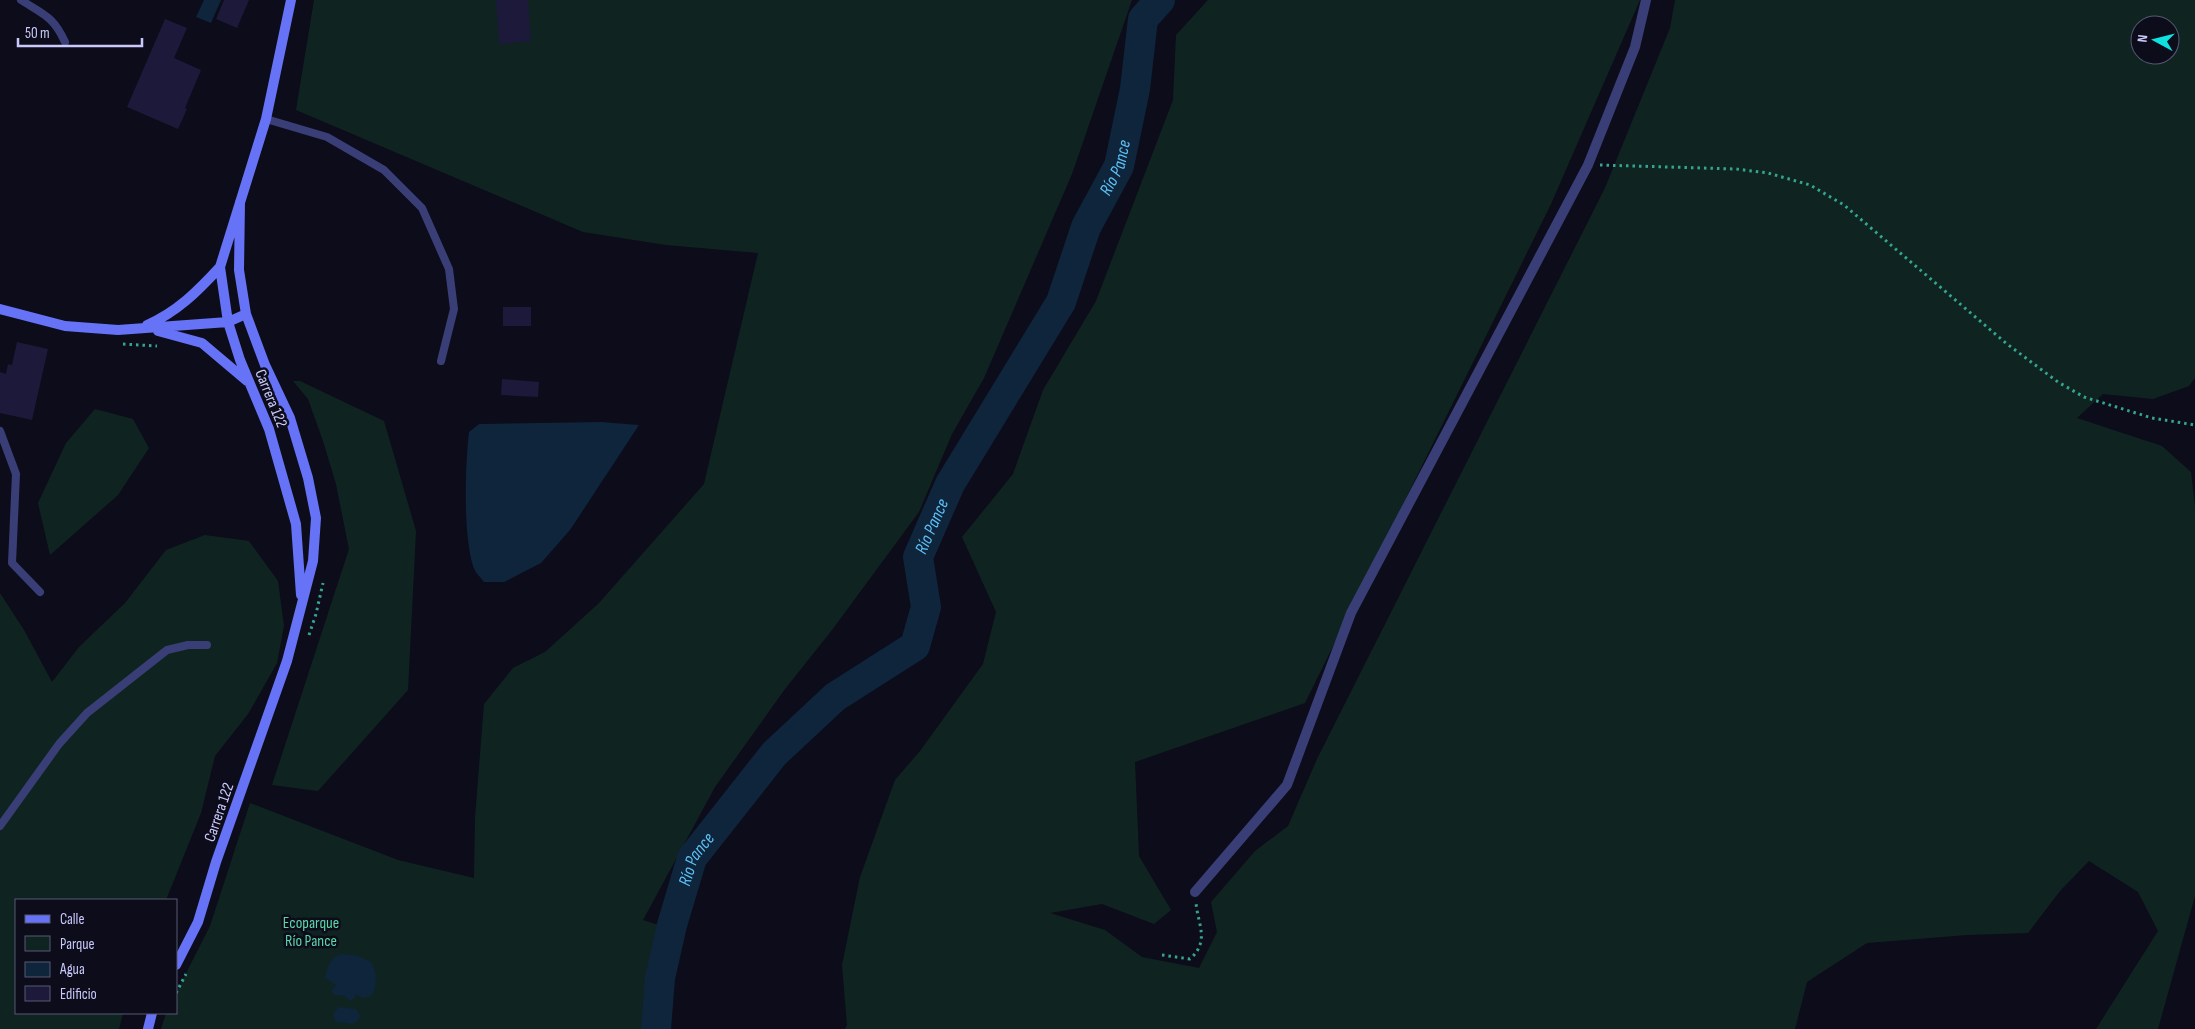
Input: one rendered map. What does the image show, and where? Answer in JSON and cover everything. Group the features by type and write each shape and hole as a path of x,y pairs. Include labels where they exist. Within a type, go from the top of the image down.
{"street":[{"name":"Carrera 122","path":"291,0 266,119 220,267 228,322 240,360 269,429 296,524 300,563 301,609"},
{"path":"1195,892 1287,785 1351,613 1588,165 1635,47 1646,0"},
{"name":"Carrera 122","path":"178,961 198,922 219,853 287,661 313,561 316,518 308,478 290,418 265,365 246,314 239,270 240,202"},
{"path":"139,329 181,306 220,267"},
{"path":"0,309 65,326 118,330 228,322 246,314"},
{"path":"139,329 168,333 202,343 251,385"},
{"path":"148,1029 152,1014"}],"lane":[{"path":"21,0 46,15 57,25 65,42"},
{"path":"266,119 327,137 384,170 422,208 449,269 454,309 441,361"},
{"path":"0,431 16,474 12,563 40,592"},
{"path":"0,826 59,744 87,713 166,650 188,645 206,645"}],"path":[{"path":"1588,165 1736,169 1768,173 1810,185 1844,205 2007,344 2058,382 2084,397 2152,418 2195,425"},
{"path":"119,344 159,346"},
{"path":"1162,955 1190,959 1201,946 1201,929 1197,917 1195,892"}],"green space":[{"name":"Ecoparque Río Pance","path":"314,0 1132,0 1072,174 984,378 952,434 919,512 832,630 785,689 715,787 643,920 655,924 672,925 660,978 656,1029 161,1029 166,1014 178,1014 178,989 210,926 250,803 398,860 474,878 475,818 484,704 513,668 545,652 599,603 704,484 758,253 666,245 583,232 296,110"},
{"path":"1208,0 1640,0 1551,204 1305,703 1135,762 1139,856 1171,910 1154,924 1102,904 1050,913 1105,930 1142,957 1199,968 1217,932 1211,902 1255,851 1288,826 1317,759 1605,188 1670,28 1675,0 2195,0 2195,378 2189,386 2153,399 2103,394 2077,418 2162,446 2191,472 2195,507 2195,896 2158,1029 2096,1029 2158,931 2138,892 2089,861 2060,891 2028,933 1967,935 1867,943 1807,982 1795,1029 845,1029 847,1025 842,965 860,877 895,780 920,751 983,664 996,612 962,537 1013,474 1043,390 1096,301 1173,100 1176,35"},
{"path":"293,381 300,381 384,421 416,531 408,690 318,791 272,785 349,549 336,484 323,441 308,399"},
{"path":"95,409 133,419 149,448 118,495 50,555 38,503 66,443"},
{"path":"205,535 249,541 278,581 284,626 277,663 248,714 215,756 201,813 166,899 15,899 15,1014 123,1014 119,1029 0,1029 0,593 24,630 52,682 79,647 125,603 166,550"}],"water":[{"path":"204,0 221,0 211,23 196,17"},
{"path":"601,422 639,425 570,530 541,563 504,582 484,582 473,566 466,518 469,432 479,424"},
{"path":"342,954 358,956 371,962 375,970 376,979 375,988 371,996 363,998 355,994 355,998 350,1001 345,996 334,995 331,991 336,985 325,978 327,970 332,960"},
{"path":"338,1007 356,1009 360,1015 359,1019 353,1024 336,1022 333,1015"}],"building":[{"path":"224,0 249,0 237,28 216,19"},
{"path":"496,0 528,0 531,41 499,44"},
{"path":"165,19 187,28 174,58 201,70 178,129 127,107"},
{"path":"503,307 531,307 531,326 503,326"},
{"path":"17,342 48,349 32,420 0,413 0,372 6,374 8,364 12,365"},
{"path":"502,379 539,382 538,397 501,395"}],"waterway":[{"name":"Río Pance","path":"656,1029 660,978 672,925 692,858 774,754 835,697 915,646 926,607 918,557 950,484 1061,302 1086,227 1119,166 1135,89 1143,19 1160,0"}]}
